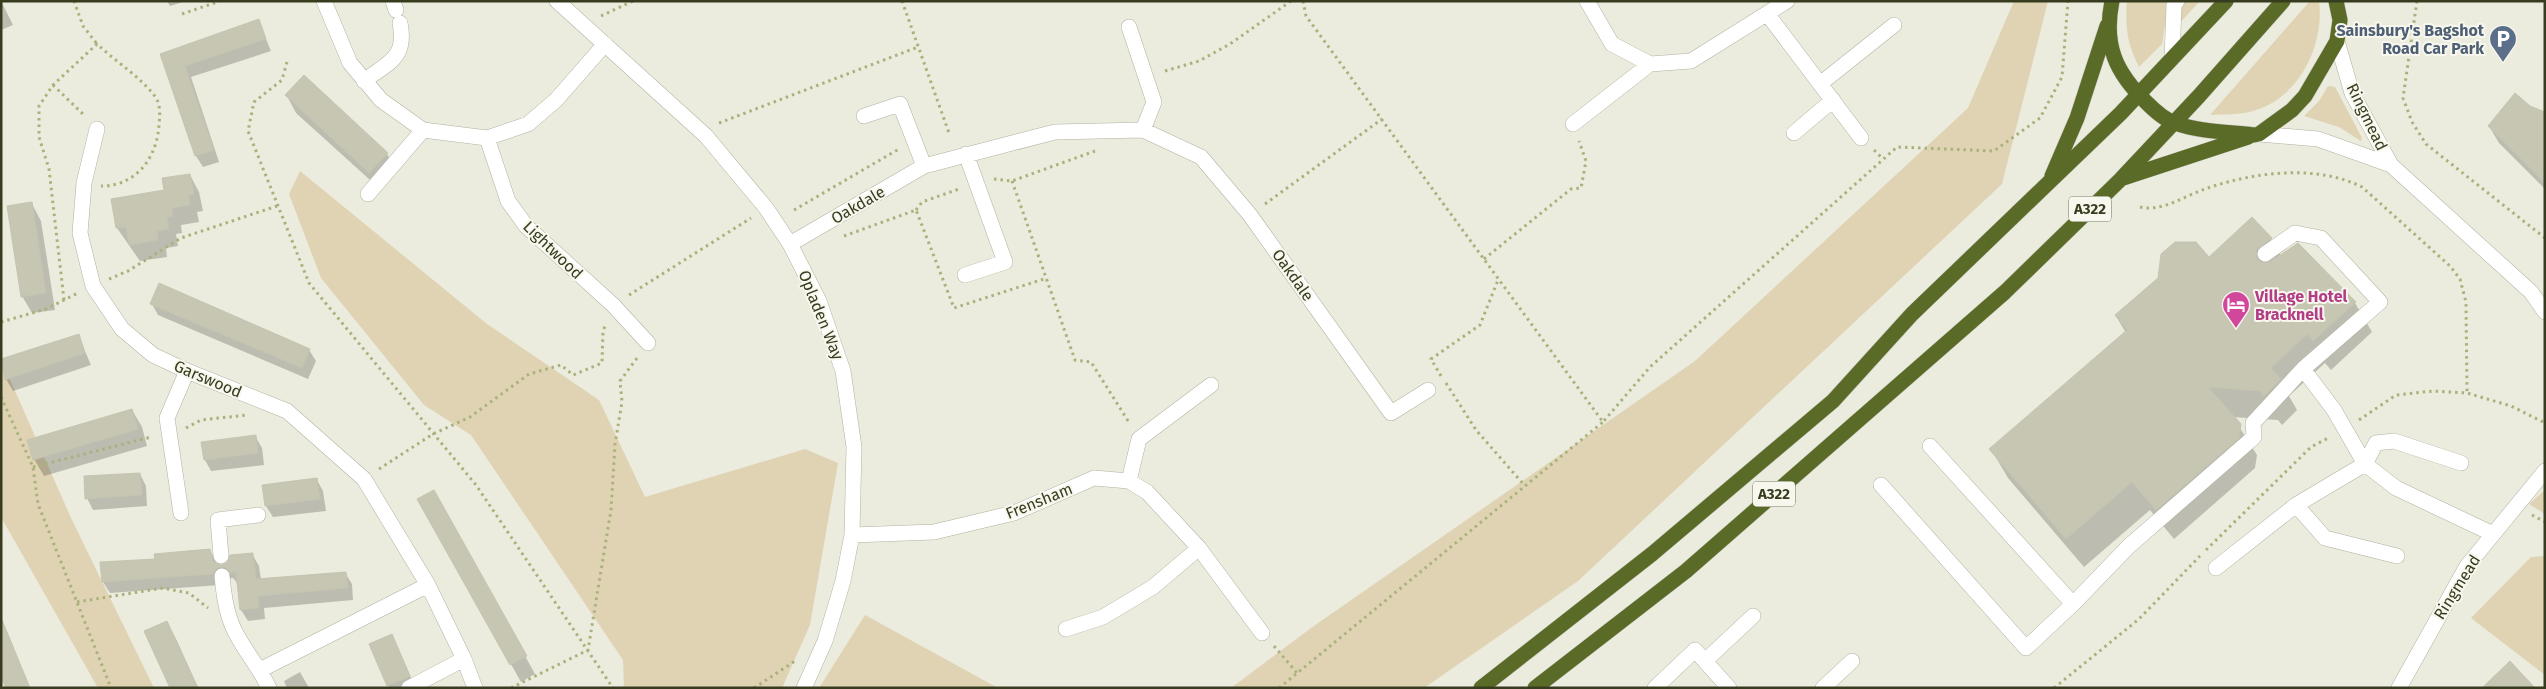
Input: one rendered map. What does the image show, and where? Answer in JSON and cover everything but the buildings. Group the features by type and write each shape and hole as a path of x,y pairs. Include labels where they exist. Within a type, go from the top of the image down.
{"highway":[{"name":"A322","path":"1481,688 1644,560 1833,401 1912,314 2139,95 2226,1"},
{"name":"A322","path":"1535,688 1686,571 2005,292 2121,179 2282,1"},
{"path":"2336,1 2340,20"},
{"path":"2109,9 2111,46 2119,70 2155,111 2173,123 2206,130 2257,134 2292,110 2305,96 2336,41 2340,20 2348,1"},
{"name":"A322","path":"2049,182 2077,118 2109,9"},
{"name":"A322","path":"2121,179 2257,134"}],"street":[{"path":"324,1 350,63 381,100 424,130 487,138 528,124 556,100 605,44"},
{"name":"Opladen Way","path":"557,1 706,136 766,208 790,244 819,301 843,372 854,447 852,535 843,581 826,640 804,688"},
{"path":"1587,1 1612,44 1650,64 1692,61 1768,15 1787,1"},
{"path":"2172,59 2174,5 2177,1"},
{"path":"364,81 398,56 404,40 396,11"},
{"path":"1768,15 1861,138"},
{"path":"1820,84 1894,25"},
{"path":"1129,27 1154,102 1143,130"},
{"name":"Ringmead","path":"2336,41 2352,93 2391,165 2538,295 2545,312"},
{"path":"1573,124 1650,64"},
{"path":"1794,133 1833,100"},
{"path":"864,116 900,104 924,166"},
{"name":"Garswood","path":"97,129 84,183 80,233 93,286 122,329 152,355 287,412 364,479 428,585 464,659 474,688"},
{"path":"368,194 424,130"},
{"name":"Oakdale","path":"790,244 924,166 1054,132 1143,130 1201,158 1250,215 1391,413 1428,390"},
{"name":"Ringmead","path":"2257,134 2318,139 2391,165"},
{"name":"Lightwood","path":"487,138 508,201 526,226 613,305 648,343"},
{"path":"965,275 1004,262 978,182 966,154"},
{"path":"1881,485 2026,648 2073,604 2129,546 2254,437 2253,423 2303,369 2380,302 2321,238 2295,233 2265,254"},
{"path":"2303,369 2334,410 2365,464 2396,488 2494,534"},
{"path":"181,513 167,418 187,371"},
{"path":"1129,481 1139,439 1211,385"},
{"path":"2216,568 2296,505 2365,464 2376,443 2394,441 2461,463"},
{"path":"1930,446 2073,604"},
{"name":"Ringmead","path":"2398,688 2467,566 2545,471"},
{"name":"Frensham","path":"852,535 934,532 1014,513 1094,478 1129,481 1147,492 1199,548 1262,633"},
{"path":"2296,505 2325,538 2397,556"},
{"path":"220,556 218,520 258,515"},
{"path":"1066,629 1112,612 1153,587 1199,548"},
{"path":"222,576 226,607 237,636 260,670 269,688"},
{"path":"260,670 428,585"},
{"path":"1705,661 1753,616"},
{"path":"1655,688 1695,650 1729,688"},
{"path":"409,688 464,659"},
{"path":"1823,688 1852,661"}],"path":[{"path":"74,1 83,26 97,44"},
{"path":"182,14 220,1"},
{"path":"582,24 633,1"},
{"path":"902,1 949,133"},
{"path":"1165,71 1199,61 1230,44 1291,1"},
{"path":"1303,1 1306,16 1603,422"},
{"path":"1279,688 1603,422 1650,367 1897,148 1994,151 2040,118 2062,77 2068,1"},
{"path":"2417,1 2403,98 2412,122 2426,144 2545,238"},
{"path":"719,123 918,47"},
{"path":"286,62 282,80 254,102 248,130 308,283 476,485 613,688"},
{"path":"54,85 76,107"},
{"path":"1250,215 1382,119"},
{"path":"1484,259 1571,189 1581,188 1586,161 1573,124"},
{"path":"794,210 901,148"},
{"path":"838,238 916,210 922,202 978,182 990,178 1012,181 1103,148"},
{"path":"2140,207 2152,209 2233,181 2279,174 2317,172 2344,178 2362,187 2450,266 2460,279 2466,302 2467,393"},
{"path":"1012,181 1075,360 1091,362 1139,439"},
{"path":"1,322 46,310 128,271 181,238 277,206"},
{"path":"364,479 433,434 470,417 529,374 561,365 573,375 602,363 603,331 613,305 766,208"},
{"path":"916,210 954,308 1046,278"},
{"path":"1498,279 1480,325 1431,359 1476,430 1525,486"},
{"path":"588,650 611,510 615,444 622,402 620,382 648,343"},
{"path":"1,397 33,467 38,504 111,688"},
{"path":"77,602 163,588 189,593 209,608 226,607"},
{"path":"1262,633 1297,673"},
{"path":"754,688 826,640"},
{"path":"511,688 588,650"}],"shaded area":[{"path":"2014,1 2048,1 2002,184 1578,581 1424,688 1231,688 1311,628 1695,361 1968,108"},
{"path":"2127,1 2169,1 2162,44 2139,67 2128,35 2126,19"},
{"path":"2182,1 2200,1 2175,28"},
{"path":"2310,1 2319,1 2320,19 2317,36 2312,54 2294,85 2281,97 2266,106 2244,113 2210,115"},
{"path":"2328,86 2335,87 2362,138 2361,141 2339,127 2304,116 2319,101"},
{"path":"300,171 487,324 599,400 645,497 805,449 838,463 810,625 782,688 624,688 623,660 471,435 424,405 321,278 289,194"},
{"path":"1,359 71,518 154,688 98,688 1,517"},
{"path":"2545,490 2545,514 2529,504"},
{"path":"2545,556 2545,675 2471,618 2531,557"},
{"path":"865,615 998,688 819,688"}],"place":[{"name":"Sainsbury's Bagshot Road Car Park","path":"2503,63"},
{"name":"Village Hotel Bracknell","path":"2236,329"}]}
